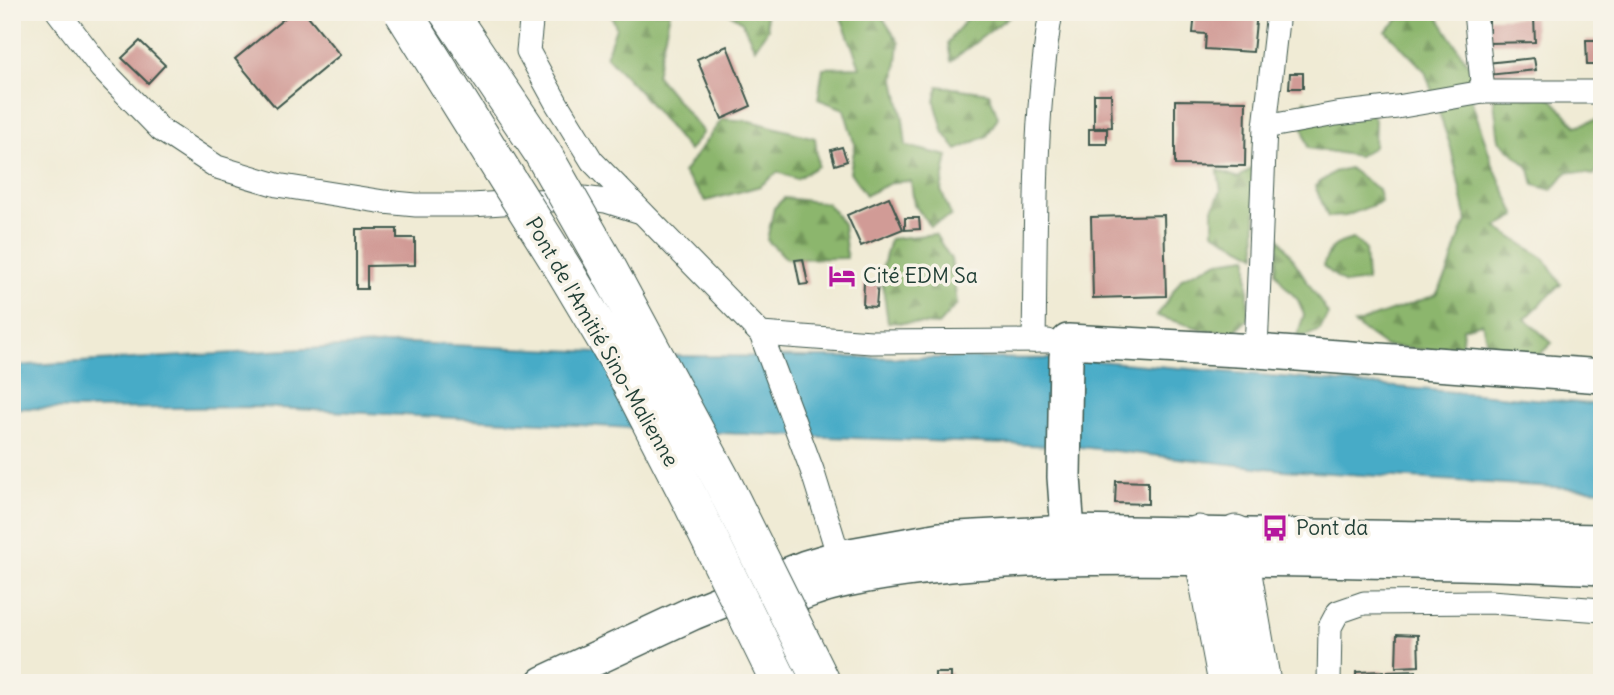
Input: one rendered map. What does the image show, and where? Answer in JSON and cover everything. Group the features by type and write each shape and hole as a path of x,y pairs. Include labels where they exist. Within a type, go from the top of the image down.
{"main road":[{"name":"Pont de l'Amitié Sino-Malienne","path":"403,12 553,251 622,367 780,683"},
{"name":"Pont de l'Amitié Sino-Malienne","path":"448,12 542,152 604,261 722,479 822,683"},
{"path":"1067,546 1064,477 1067,349 1256,351 1602,376"},
{"path":"542,683 758,586 842,568 943,566 1067,546 1492,550 1602,541"},
{"path":"1201,546 1227,683"},
{"path":"1239,547 1262,683"},
{"path":"1492,550 1602,568"},
{"path":"597,683 705,632 819,587 842,568"}],"street":[{"path":"532,12 528,51 592,161 765,342 812,470 842,568"},
{"path":"1034,341 1038,137 1051,12"},
{"path":"1256,351 1265,127 1278,12"},
{"path":"1475,12 1483,92"},
{"path":"59,14 102,68 162,130 217,167 277,185 384,202 472,205 583,198 606,201 640,212"},
{"path":"1265,127 1483,92 1602,92"},
{"path":"765,342 1034,341 1067,349"},
{"path":"1490,602 1492,550"},
{"path":"1329,683 1330,627 1338,612 1364,603 1490,602 1602,610"}],"green space":[{"path":"610,12 670,12 656,75 703,132 689,151 606,56 616,27"},
{"path":"728,12 765,12 768,29 755,48 742,22"},
{"path":"839,12 879,12 899,43 895,80 906,146 948,156 941,190 951,216 930,226 914,204 911,181 893,182 866,195 850,172 855,146 844,109 818,99 823,68 860,67"},
{"path":"972,12 1015,12 951,61 948,43"},
{"path":"1436,14 1473,72 1472,102 1493,165 1516,216 1496,227 1545,259 1561,284 1525,319 1552,343 1540,354 1511,358 1489,351 1482,323 1463,328 1461,353 1385,346 1354,324 1436,295 1447,275 1467,221 1451,148 1425,71 1386,31 1400,18"},
{"path":"1520,78 1553,100 1576,126 1599,119 1600,164 1594,175 1568,171 1552,190 1534,185 1530,169 1499,140 1492,86"},
{"path":"938,86 989,93 998,117 987,136 957,150 944,133 935,102"},
{"path":"1346,99 1361,100 1375,120 1374,147 1358,156 1308,148 1302,124 1305,100 1326,112"},
{"path":"722,119 750,121 815,138 818,166 796,179 778,172 760,186 706,201 683,173"},
{"path":"1255,166 1256,255 1213,232 1213,208 1221,191 1218,170 1238,178"},
{"path":"1349,168 1378,189 1381,202 1346,216 1328,217 1315,186 1334,172"},
{"path":"784,198 827,203 843,224 847,258 787,259 767,240 774,208"},
{"path":"935,234 951,259 957,304 938,325 888,322 881,274 890,239"},
{"path":"1279,237 1328,314 1320,330 1306,336 1297,336 1304,315 1298,300 1276,272"},
{"path":"1353,239 1365,248 1367,281 1345,284 1323,266 1333,247"},
{"path":"1248,257 1248,319 1235,331 1208,331 1157,316 1182,278 1219,261"}],"water":[{"path":"410,343 681,356 1076,359 1602,405 1602,490 1283,470 1080,447 721,433 260,407 12,408 12,366"}],"building":[{"path":"292,12 305,12 340,55 276,108 235,59"},
{"path":"1195,12 1257,12 1253,52 1205,49 1206,34 1193,33"},
{"path":"1534,17 1535,42 1489,43 1489,18"},
{"path":"1586,40 1602,40 1602,65 1587,65"},
{"path":"140,41 165,65 148,83 122,58"},
{"path":"727,46 751,106 722,119 697,59"},
{"path":"1534,58 1536,70 1488,75 1487,63"},
{"path":"1290,73 1303,73 1303,88 1289,88"},
{"path":"1094,94 1111,94 1112,127 1094,128"},
{"path":"1175,100 1246,101 1245,166 1175,165"},
{"path":"1089,129 1107,129 1107,144 1089,144"},
{"path":"842,147 847,161 835,165 831,150"},
{"path":"889,197 903,229 861,246 847,215"},
{"path":"1164,215 1166,296 1093,298 1091,217"},
{"path":"905,218 919,218 920,229 905,230"},
{"path":"356,229 397,229 397,238 415,238 415,265 367,266 367,289 356,289"},
{"path":"803,259 808,284 800,285 795,260"},
{"path":"864,282 878,282 876,307 863,306"},
{"path":"1116,481 1148,482 1148,504 1115,503"},
{"path":"1397,634 1418,635 1419,666 1396,667"},
{"path":"1383,671 1383,683 1356,683 1356,672"},
{"path":"1416,671 1416,683 1386,683 1386,672"},
{"path":"935,673 951,673 951,683 935,683"}],"place":[{"name":"Cité EDM Sa","path":"842,276"},
{"name":"Pont da","path":"1275,528"}]}
